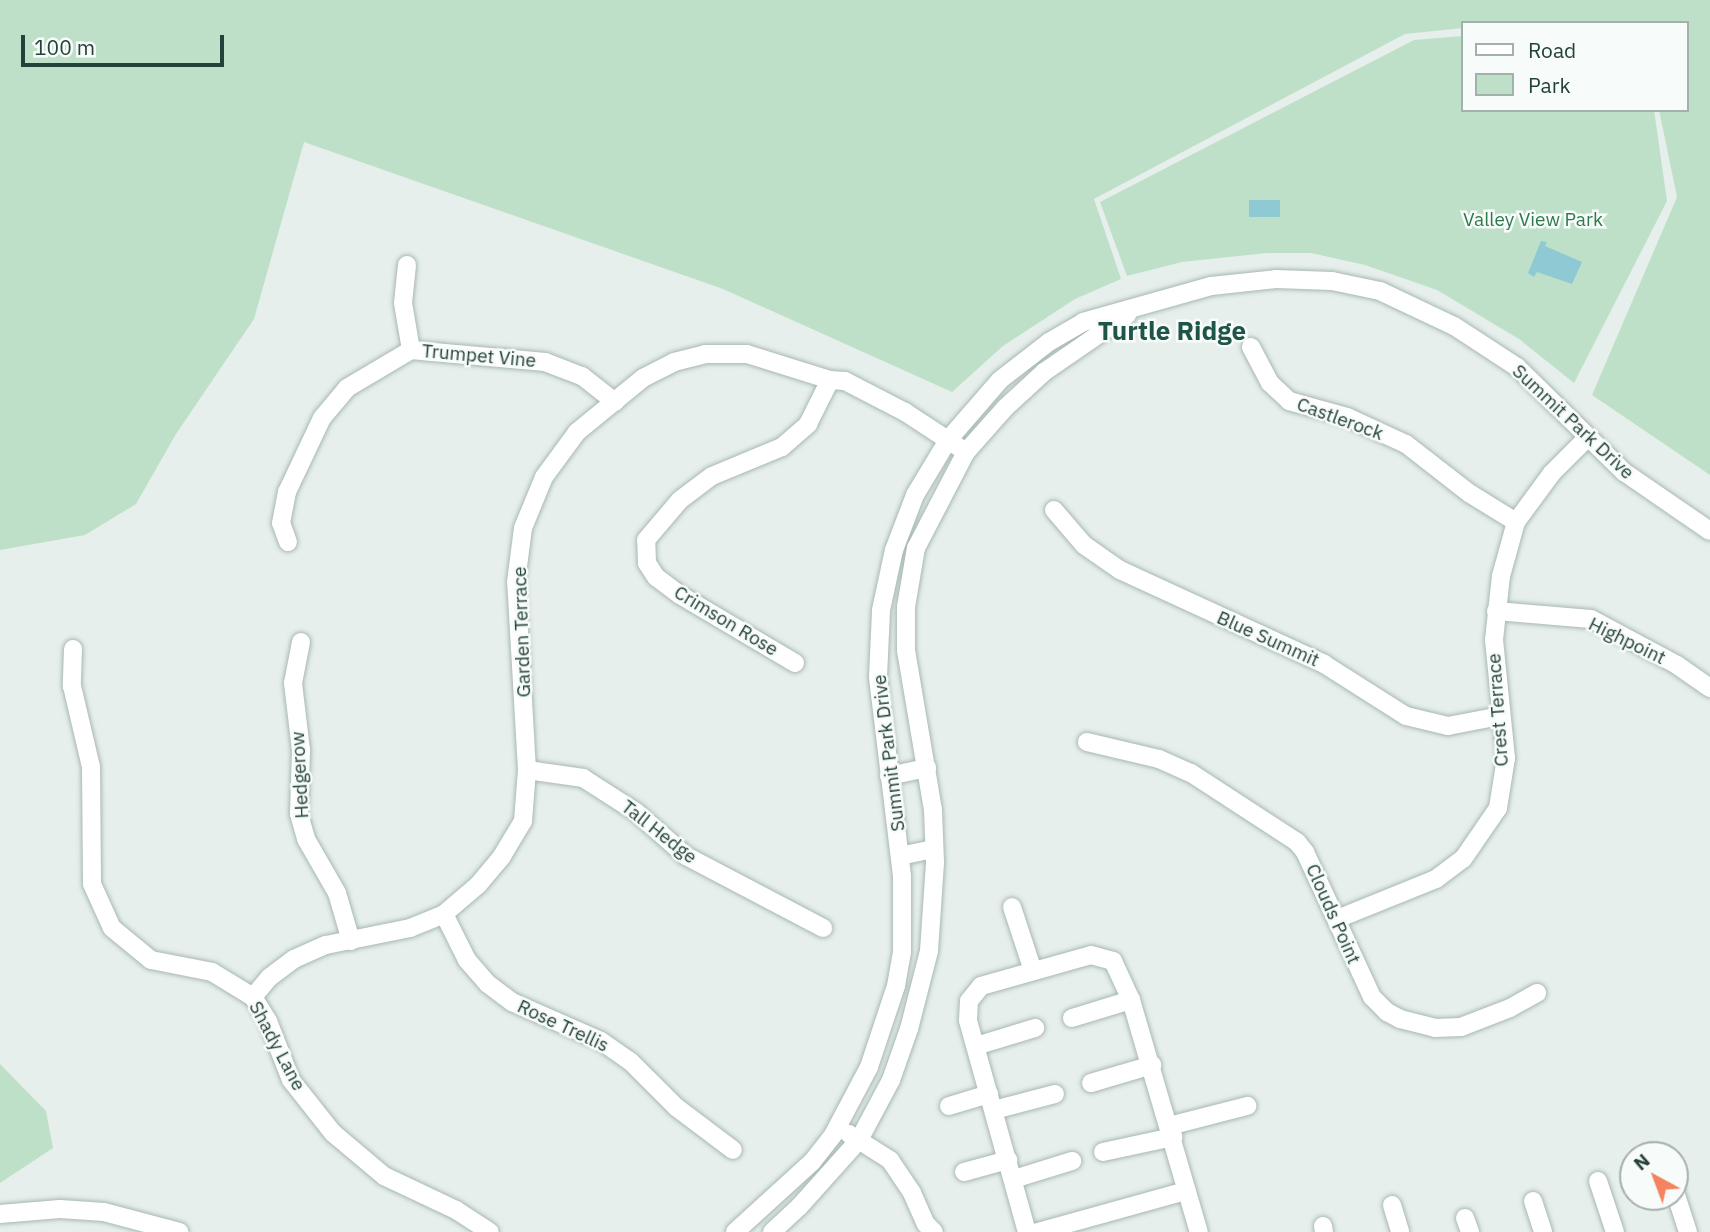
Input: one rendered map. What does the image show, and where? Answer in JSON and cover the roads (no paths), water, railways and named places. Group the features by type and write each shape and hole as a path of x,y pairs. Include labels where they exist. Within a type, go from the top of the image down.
{"street":[{"path":"407,265 403,303 411,350"},
{"name":"Summit Park Drive","path":"735,1232 812,1162 838,1127 869,1067 896,986 902,952 900,856 878,677 886,581 915,495 948,440 1000,380 1049,342 1083,322 1211,286 1276,279 1332,281 1380,291 1454,326 1517,368 1623,472 1710,531"},
{"name":"Summit Park Drive","path":"772,1232 799,1207 859,1140 891,1080 909,1030 929,951 934,849 927,768 906,652 906,607 916,548 966,452 1005,408 1044,372 1148,302"},
{"name":"Castlerock","path":"1251,348 1270,383 1289,401 1347,417 1406,444 1469,493 1516,522"},
{"name":"Trumpet Vine","path":"288,542 281,523 286,492 322,418 347,388 411,350 545,362 582,376 615,402"},
{"name":"Garden Terrace","path":"253,997 270,977 294,959 326,945 410,928 444,914 478,885 502,856 523,821 527,770 516,582 523,528 544,477 577,432 643,378 674,362 705,354 747,354 830,380 845,381 966,452"},
{"name":"Crimson Rose","path":"795,663 680,595 656,577 647,563 646,540 680,500 712,476 782,447 808,424 830,380"},
{"name":"Crest Terrace","path":"1337,919 1436,879 1463,859 1498,807 1506,758 1494,640 1501,576 1516,522 1552,473 1587,438"},
{"name":"Blue Summit","path":"1055,510 1084,545 1120,570 1324,664 1406,716 1448,726 1500,716"},
{"name":"Highpoint","path":"1496,611 1591,619 1677,665 1710,688"},
{"name":"Hedgerow","path":"301,642 293,682 301,750 299,814 306,839 337,893 351,941"},
{"name":"Shady Lane","path":"73,649 72,687 91,767 92,884 112,928 152,960 212,972 253,997 268,1021 291,1080 332,1133 384,1176 456,1210 490,1232"},
{"name":"Clouds Point","path":"1087,742 1159,759 1191,773 1279,828 1305,852 1372,997 1387,1012 1401,1019 1435,1028 1461,1027 1474,1024 1537,993"},
{"path":"890,776 927,768"},
{"name":"Tall Hedge","path":"527,770 583,778 636,812 686,856 822,928"},
{"path":"900,856 934,849"},
{"path":"1012,907 1033,971"},
{"name":"Rose Trellis","path":"444,914 467,960 488,984 512,1002 601,1041 630,1061 676,1107 733,1150"},
{"path":"1027,1232 968,1020 969,1001 981,986 1091,955 1113,961 1131,1000 1199,1232"},
{"path":"1072,1018 1131,1000"},
{"path":"976,1046 1035,1028"},
{"path":"1091,1083 1152,1065"},
{"path":"949,1106 1055,1094"},
{"path":"1103,1152 1247,1106"},
{"path":"838,1127 890,1160 912,1192 926,1224 934,1232"},
{"path":"964,1172 1008,1160"},
{"path":"1014,1178 1072,1161"},
{"path":"1598,1181 1615,1232"},
{"path":"1038,1232 1186,1191"},
{"path":"1533,1201 1542,1232"},
{"path":"1392,1205 1400,1232"},
{"path":"0,1214 60,1209 104,1212 179,1232"},
{"path":"1681,1211 1688,1232"}],"water":[{"path":"1249,200 1280,200 1280,217 1249,217"},
{"path":"1541,241 1547,242 1545,246 1582,262 1572,284 1537,272 1534,277 1528,273"}],"district":[{"name":"Turtle Ridge","path":"1172,331"}],"park label":[{"name":"Valley View Park","path":"1533,220"}]}
